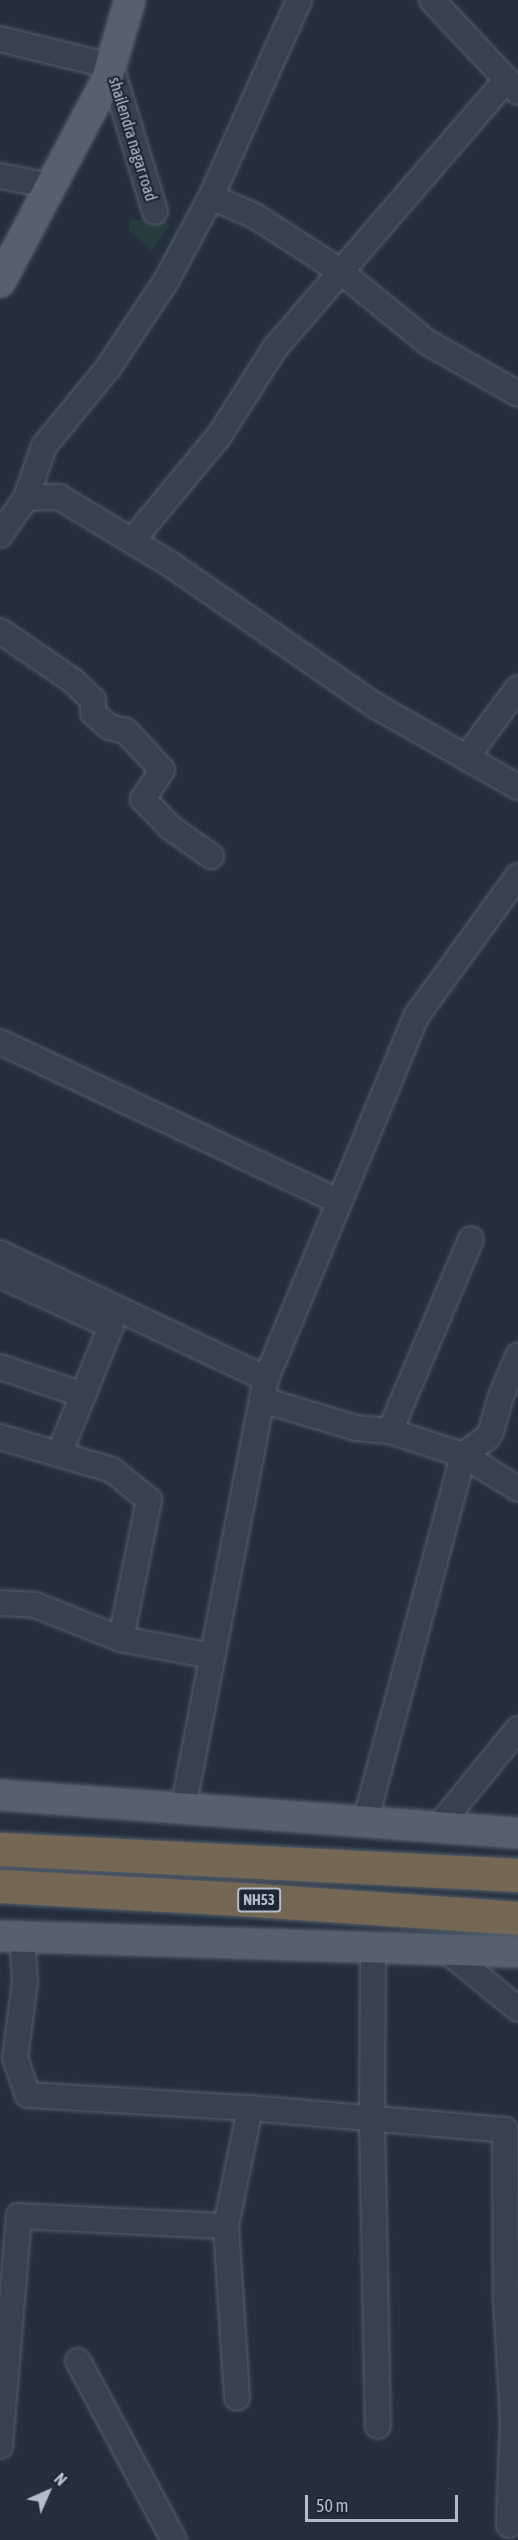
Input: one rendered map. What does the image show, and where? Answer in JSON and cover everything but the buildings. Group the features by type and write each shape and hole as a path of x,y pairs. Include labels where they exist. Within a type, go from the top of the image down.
{"highway":[{"path":"0,1849 518,1875"},
{"name":"NH53","path":"0,1886 241,1899 518,1918"}],"main road":[{"path":"0,282 106,82 130,0"},
{"path":"0,1795 518,1833"},
{"path":"11,1936 518,1953"}],"street":[{"path":"0,535 26,498 44,446 108,368 166,281 211,197 299,0"},
{"path":"132,541 219,436 275,348 340,271 512,86 432,0"},
{"path":"0,39 111,66"},
{"name":"shailendra nagar road","path":"111,66 155,212"},
{"path":"0,176 51,186"},
{"path":"211,197 255,216 340,271 427,342 518,394"},
{"path":"26,498 59,497 132,541 376,706 518,787"},
{"path":"0,631 73,681 93,700 93,713 109,727 126,731 162,770 143,799 171,828 211,856"},
{"path":"466,758 518,688"},
{"path":"183,1809 264,1389 338,1201 417,1015 518,876"},
{"path":"0,1042 338,1201"},
{"path":"390,1431 471,1239"},
{"path":"0,1253 264,1389 356,1428 390,1431 463,1455 518,1489"},
{"path":"0,1275 111,1326 59,1454"},
{"path":"365,1822 463,1455 488,1437 500,1399 518,1356"},
{"path":"0,1366 83,1395"},
{"path":"0,1437 112,1470 149,1500 121,1639"},
{"path":"0,1603 34,1605 121,1639 212,1656"},
{"path":"438,1827 518,1729"},
{"path":"11,1936 25,1982 7,2057 28,2095 250,2108 505,2130 516,2419 509,2525"},
{"path":"373,1948 372,2119 378,2426"},
{"path":"446,1950 518,2009"},
{"path":"237,2398 226,2226 250,2108"},
{"path":"0,2446 10,2215 226,2226"},
{"path":"78,2361 174,2540"}],"green space":[{"path":"155,212 170,224 152,251 129,231 129,219 140,220"}]}
